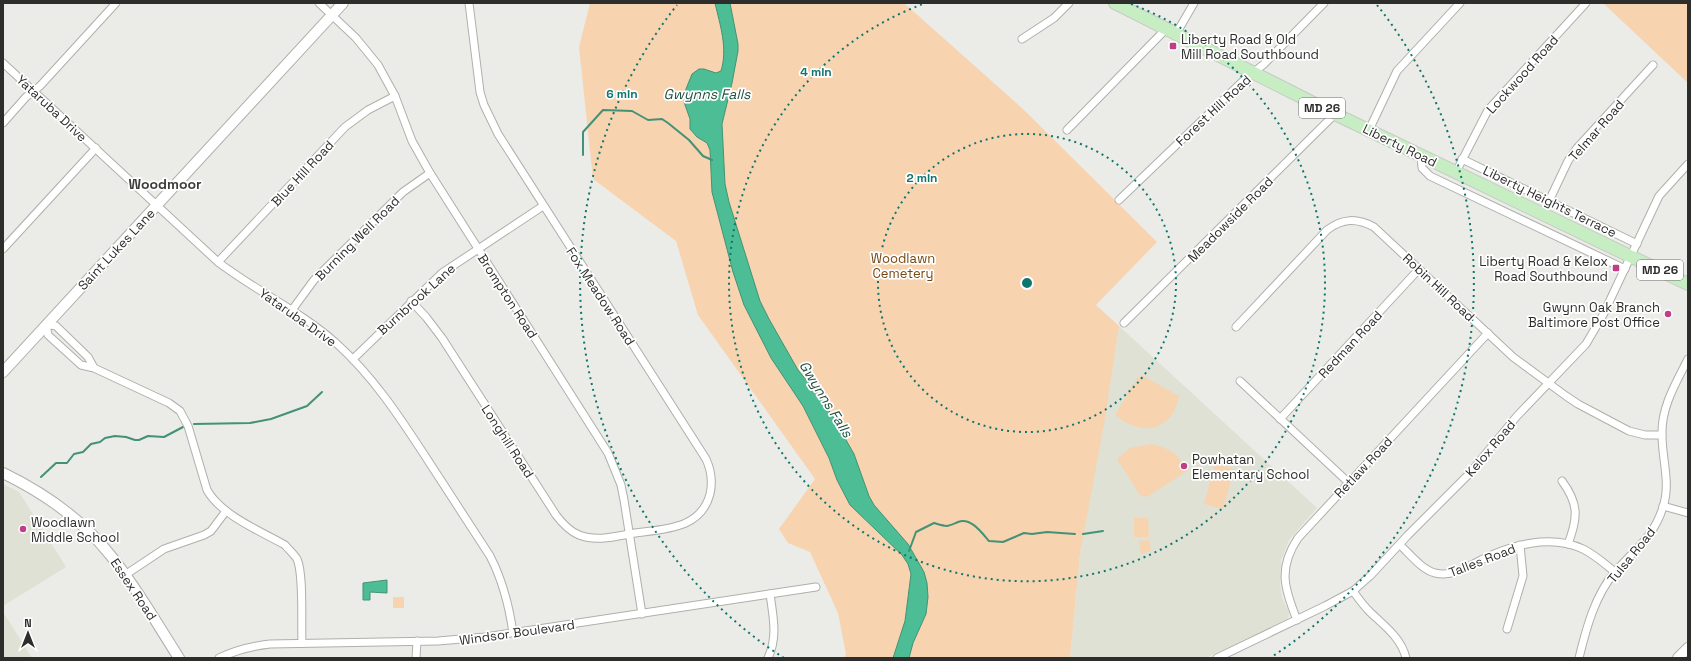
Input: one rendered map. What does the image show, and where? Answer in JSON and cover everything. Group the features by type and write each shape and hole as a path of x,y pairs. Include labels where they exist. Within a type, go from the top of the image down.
{"main road":[{"name":"Liberty Road","path":"1114,3 1335,114 1688,284"}],"street":[{"path":"3,122 26,97 40,86 116,3"},
{"name":"Brompton Road","path":"319,3 368,52 378,65 395,96 412,141 430,173 608,453 620,485 630,534 642,614"},
{"name":"Saint Lukes Lane","path":"3,372 343,3"},
{"name":"Fox Meadow Road","path":"469,3 477,77 484,105 498,134 706,458 711,472 711,486 708,499 702,512 696,518 682,526 674,528 630,534"},
{"path":"1022,39 1054,18 1069,3"},
{"path":"1067,130 1171,32 1194,3"},
{"name":"Forest Hill Road","path":"1119,200 1264,64 1324,3"},
{"path":"1369,130 1397,71 1460,3"},
{"name":"Lockwood Road","path":"1456,172 1483,117 1491,106 1586,3"},
{"name":"Yataruba Drive","path":"3,63 218,262 323,332 353,359 392,406 490,556 506,596 513,633"},
{"name":"Telmar Road","path":"1549,201 1568,161 1577,148 1653,65"},
{"name":"Blue Hill Road","path":"218,262 345,127 368,110 395,96"},
{"name":"Meadowside Road","path":"1124,323 1335,114"},
{"path":"3,249 96,148"},
{"path":"1422,156 1422,168 1430,176 1625,269"},
{"name":"Liberty Heights Terrace","path":"1462,159 1637,244"},
{"name":"Kelox Road","path":"1216,658 1297,620 1352,591 1370,576 1469,474 1517,416 1586,344 1598,325 1659,196 1688,164"},
{"name":"Burning Well Road","path":"292,310 314,280 403,192 430,173"},
{"name":"Burnbrook Lane","path":"353,359 442,272 543,206"},
{"name":"Robin Hill Road","path":"1236,327 1328,230 1340,222 1358,220 1374,227 1513,356 1578,404 1629,431 1645,435 1662,435"},
{"name":"Redman Road","path":"1280,419 1419,269"},
{"name":"Longhill Road","path":"411,301 426,317 442,338 556,515 569,530 587,537 607,538 630,534"},
{"path":"94,368 88,357 56,326 46,324 48,335 81,365 94,368 169,403 180,411 188,426 207,490 212,499 226,511 285,546 297,559 300,574 302,643"},
{"name":"Retlaw Road","path":"1297,620 1286,591 1284,581 1287,560 1291,548 1306,528 1348,482 1488,333"},
{"name":"Tulsa Road","path":"1579,658 1601,593 1615,572 1645,541 1659,519 1664,506 1667,483 1662,435 1666,407 1688,359"},
{"path":"1240,381 1348,482"},
{"name":"Essex Road","path":"3,473 43,495 76,520 95,537 125,575 179,658"},
{"path":"1562,481 1572,497 1576,513 1574,527 1568,544"},
{"path":"1664,506 1688,513"},
{"path":"125,575 164,549 204,535 211,531 226,511"},
{"name":"Talles Road","path":"1400,545 1426,568 1433,572 1443,574 1461,570 1500,551 1520,545 1545,542 1568,544 1590,553 1615,572"},
{"path":"1507,630 1523,576 1520,545"},
{"name":"Windsor Boulevard","path":"219,658 254,646 302,643 453,640 513,633 816,587"},
{"path":"1352,591 1369,611 1396,637 1406,658"},
{"path":"768,658 774,641 770,594"},
{"path":"416,658 417,641"},
{"path":"1678,658 1688,648"}],"shaded area":[{"name":"Powhatan Elementary School","path":"1119,326 1317,508 1289,540 1281,560 1280,585 1282,598 1289,613 1288,618 1206,658 1070,658 1080,554"},
{"name":"Woodlawn Middle School","path":"3,484 19,492 66,567 3,606"},
{"path":"3,612 32,658 3,658"}],"green space":[{"name":"Woodlawn Cemetery","path":"590,3 904,3 1022,108 1157,242 1096,305 1119,326 1104,424 1080,554 1070,658 844,658 846,654 838,613 810,552 788,543 779,529 815,479 698,315 676,241 593,179 579,47"},
{"path":"1603,3 1688,3 1688,83"},
{"path":"1143,376 1179,396 1170,417 1163,424 1154,427 1145,428 1135,426 1125,422 1115,415 1137,378"},
{"path":"1151,444 1169,450 1173,453 1180,460 1187,471 1147,497 1140,495 1117,459 1130,448"},
{"path":"1215,464 1234,469 1223,509 1204,504"},
{"path":"1134,518 1148,518 1149,537 1134,537"},
{"path":"1149,540 1151,551 1141,554 1139,541"},
{"path":"393,597 404,597 404,608 393,608"}],"water":[{"name":"Gwynns Falls","path":"715,3 730,3 738,44 732,83 722,124 725,184 729,202 760,301 769,319 798,370 819,395 854,454 869,496 874,505 908,544 924,572 927,583 928,597 926,614 913,643 909,658 893,658 905,621 911,574 908,564 902,555 850,505 803,406 771,358 744,305 733,272 712,192 710,150 707,143 697,137 690,129 690,119 684,102 686,89 692,74 699,69 716,73 721,71 723,62 724,54 721,28"},
{"path":"387,580 387,593 370,592 370,600 363,600 363,583"}],"waterway":[{"path":"583,155 583,132 603,110 632,111 648,120 662,119 689,140 703,156 712,160"},
{"path":"194,424 250,423 271,419 307,406 322,392"},
{"path":"41,477 56,463 67,463 74,454 83,452 91,444 100,442 105,438 115,436 139,440 148,436 164,437 183,427"},
{"path":"909,551 916,532 934,523 947,526 958,522 967,522 980,530 989,541 1003,542 1024,533 1032,534 1047,532 1075,534"},
{"path":"1083,534 1103,531"}],"place":[{"name":"Liberty Road & Old Mill Road Southbound","path":"1173,46"},
{"name":"Liberty Road & Kelox Road Southbound","path":"1616,268"},
{"name":"Gwynn Oak Branch Baltimore Post Office","path":"1668,314"},
{"name":"Powhatan Elementary School","path":"1184,466"},
{"name":"Woodlawn Middle School","path":"23,529"}],"district":[{"name":"Woodmoor","path":"165,184"}]}
